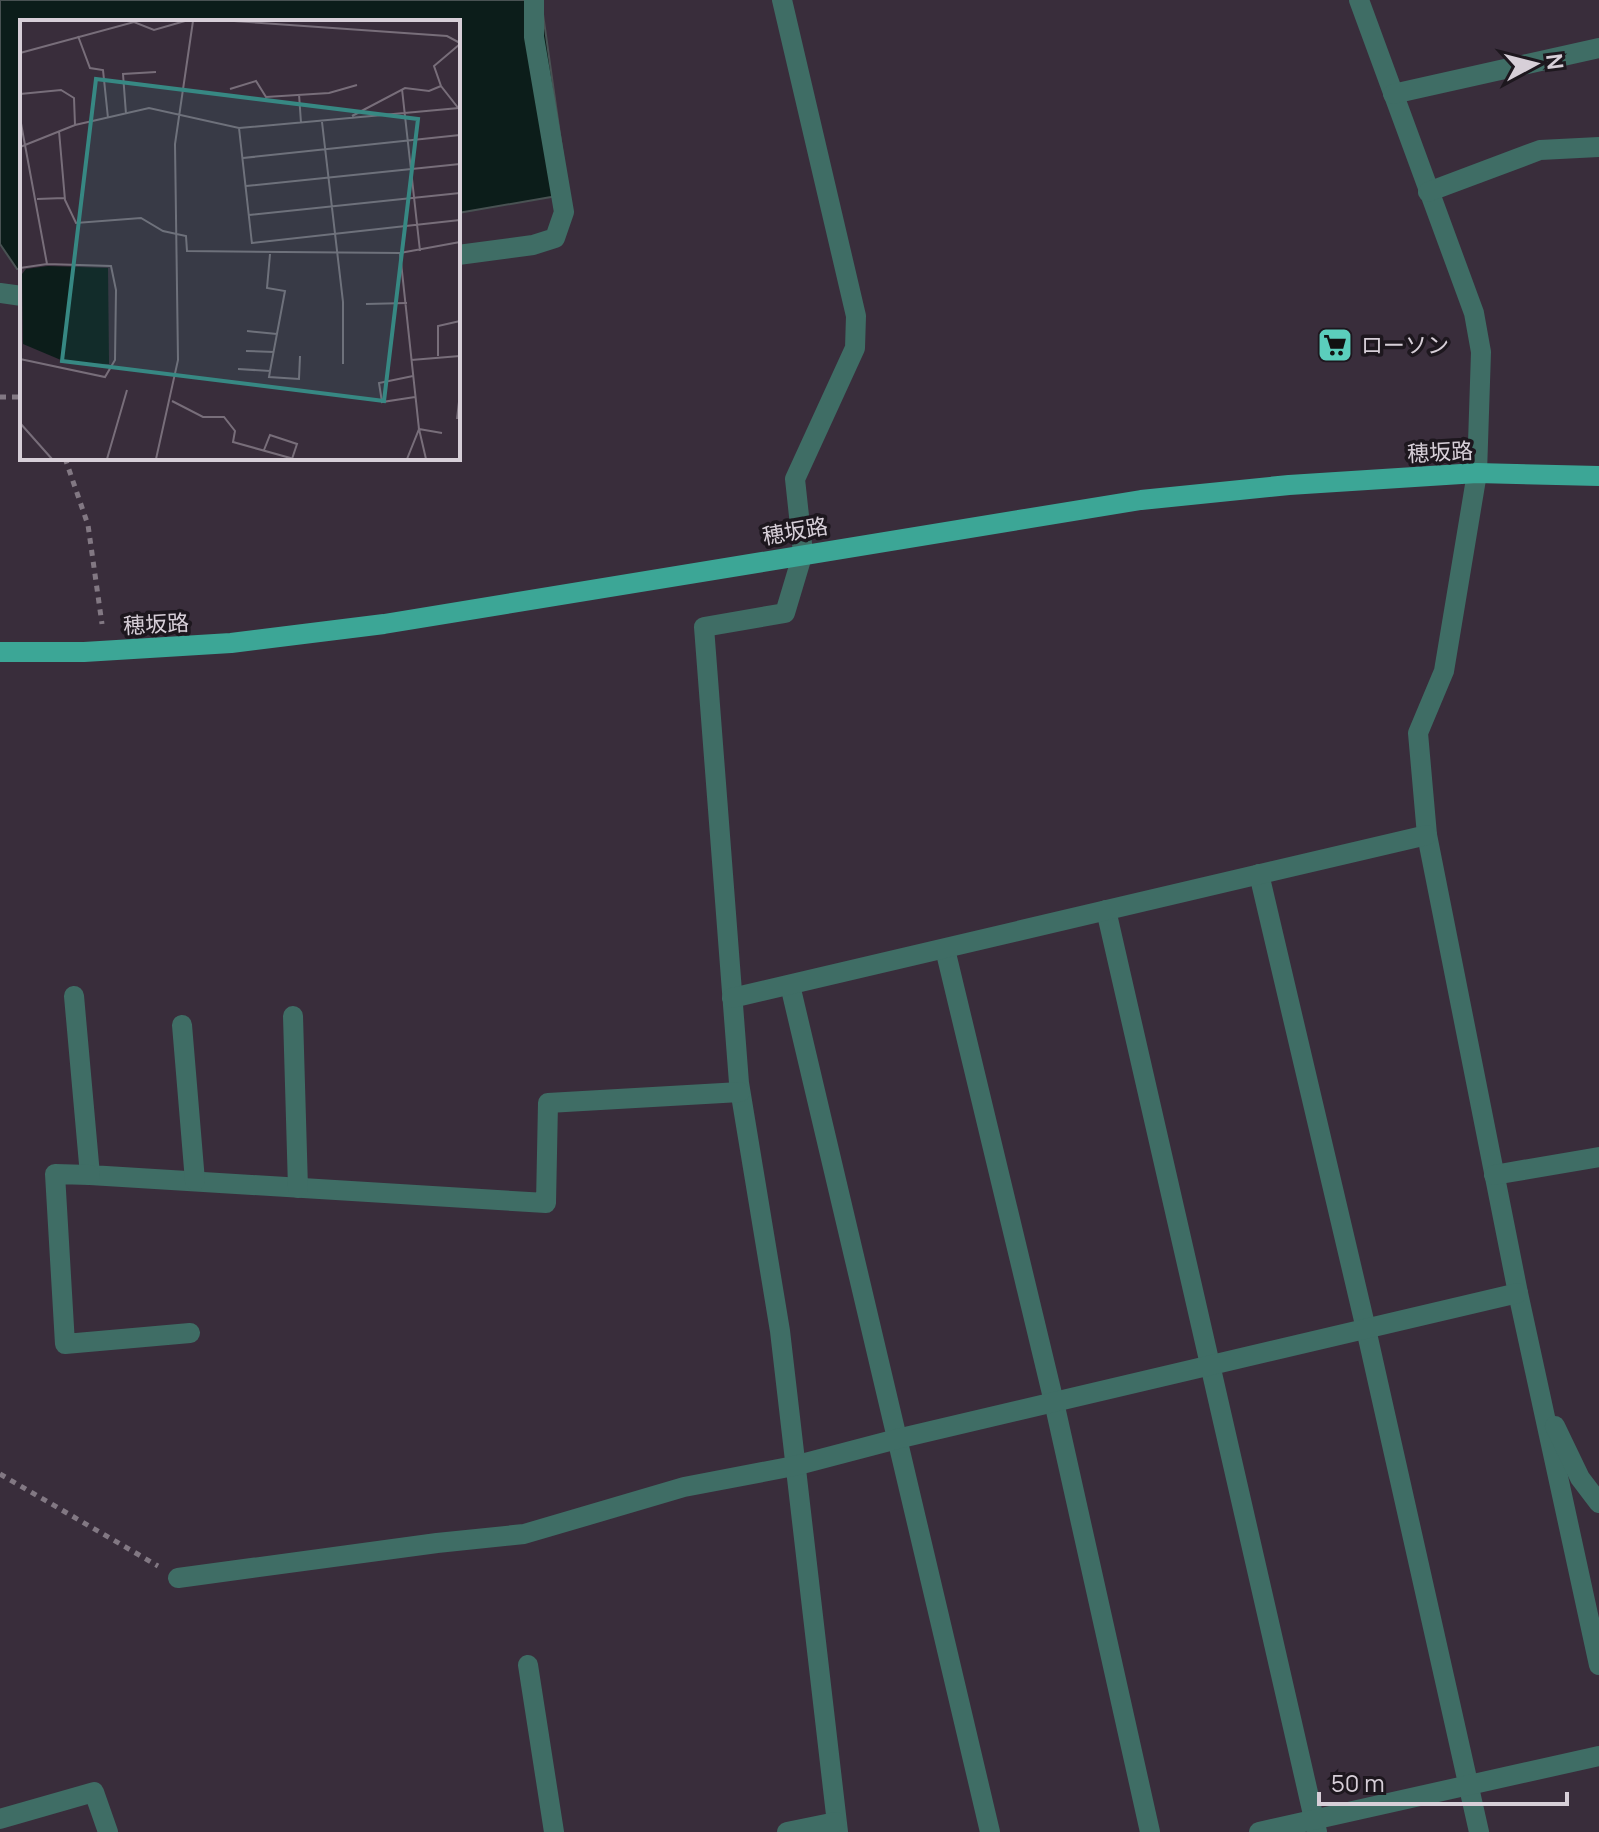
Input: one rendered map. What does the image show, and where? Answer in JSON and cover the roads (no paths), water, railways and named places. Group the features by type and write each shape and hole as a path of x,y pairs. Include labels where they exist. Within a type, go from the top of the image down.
{"main road":[{"name":"穂坂路","path":"0,652 105,651 231,643 384,624 1141,500 1289,485 1477,473 1599,476"}],"street":[{"path":"460,255 533,245 555,238 564,212 534,37 534,0"},
{"path":"782,0 856,316 855,348 795,479 803,553 785,613 704,627 740,1092 780,1331 837,1827 787,1832"},
{"path":"1359,0 1474,313 1481,352 1477,473 1444,671 1418,733 1427,835 1518,1293 1599,1665"},
{"path":"1393,94 1599,48"},
{"path":"1428,192 1540,150 1599,147"},
{"path":"0,293 20,296"},
{"path":"732,998 1427,835"},
{"path":"1259,874 1366,1329 1479,1832"},
{"path":"1106,910 1316,1826"},
{"path":"945,949 1054,1402 1150,1832"},
{"path":"790,985 990,1832"},
{"path":"74,996 90,1175"},
{"path":"293,1016 298,1188"},
{"path":"182,1025 195,1181"},
{"path":"190,1333 65,1344 55,1174 546,1203 548,1103 740,1092"},
{"path":"1494,1175 1599,1157"},
{"path":"178,1578 524,1534 684,1487 794,1466 1518,1293"},
{"path":"1541,1397 1580,1478 1599,1503"},
{"path":"528,1665 554,1832"},
{"path":"1259,1832 1316,1826 1467,1786 1599,1756"},
{"path":"0,1819 94,1792 108,1832"}],"place":[{"name":"ローソン","path":"1335,345"}]}
